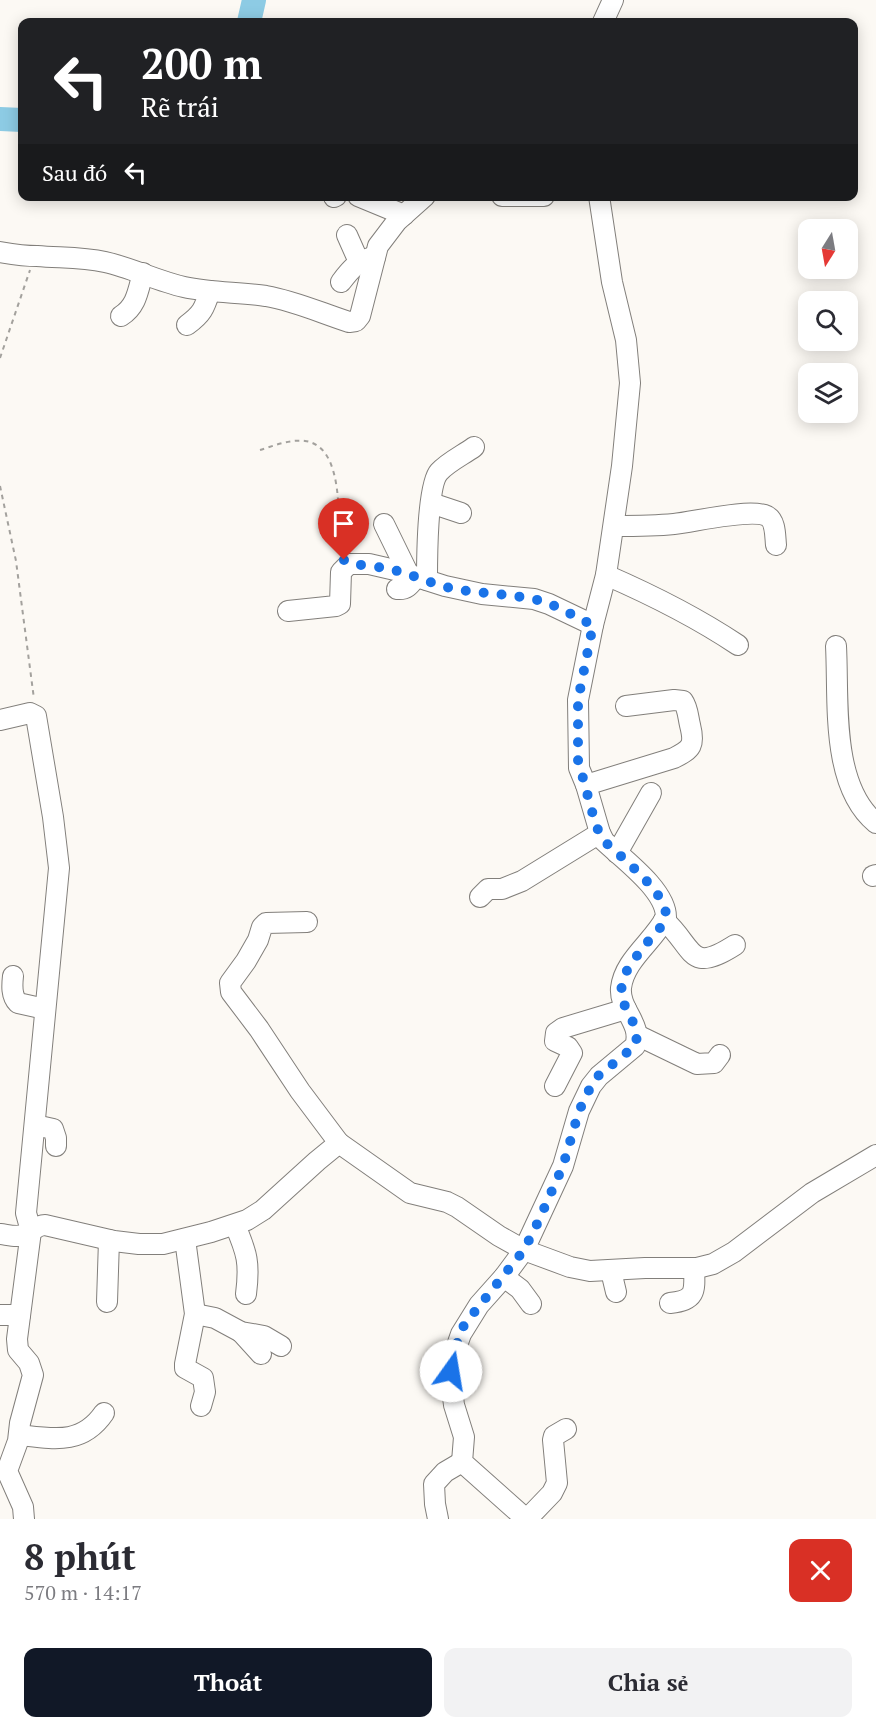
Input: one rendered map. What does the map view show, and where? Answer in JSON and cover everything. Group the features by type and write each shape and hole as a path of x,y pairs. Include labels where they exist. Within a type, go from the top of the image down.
{"street":[{"path":"605,18 613,0"},
{"path":"370,201 404,215"},
{"path":"341,282 348,273 367,260 387,232 419,201"},
{"path":"462,1462 464,1437 454,1405 451,1381 455,1349 464,1325 524,1250 563,1166 579,1111 588,1092 598,1076 633,1048 636,1043 637,1035 633,1022 622,1001 624,976 664,920 666,910 659,895 600,833 578,760 578,700 606,575 629,397 626,340 612,282 600,201"},
{"path":"0,252 34,256 81,257 131,268 183,287 264,296 301,304 349,322 356,321 360,316 367,295 367,260 347,235"},
{"path":"121,316 129,311 135,302 143,273"},
{"path":"187,325 200,316 210,291"},
{"path":"412,581 438,473 474,447"},
{"path":"430,503 461,513"},
{"path":"614,526 671,524 720,516 758,514 767,516 773,522 776,545"},
{"path":"384,524 412,581"},
{"path":"288,611 340,604 341,572 349,564 369,564 395,570 412,581 482,594 534,599 593,625"},
{"path":"606,575 667,603 738,645"},
{"path":"836,646 839,719 844,764 853,793 861,808 876,823"},
{"path":"586,785 674,758 690,749 693,736 683,701 626,706"},
{"path":"0,720 30,713 36,717 59,868 26,1213 31,1231 17,1339 18,1350 29,1363 33,1375 20,1423 20,1435 7,1471 23,1507 24,1519"},
{"path":"617,853 651,793"},
{"path":"480,897 488,889 502,889 522,881 600,833"},
{"path":"664,920 679,935 687,949 701,958 710,959 735,945"},
{"path":"307,922 266,923 262,927 258,940 230,983 234,997 339,1143 410,1193 447,1202 524,1250 570,1267 590,1271 694,1268 713,1264 734,1252 812,1193 876,1155"},
{"path":"13,976 15,1000 18,1003 45,1009"},
{"path":"555,1086 572,1053 568,1047 555,1041 556,1033 563,1028 626,1009"},
{"path":"637,1035 697,1064 714,1063 720,1055"},
{"path":"35,1125 53,1129 56,1146"},
{"path":"0,1234 20,1236 40,1225 108,1240 153,1244 185,1239 247,1220 268,1206 339,1143"},
{"path":"235,1225 247,1255 249,1267 246,1294"},
{"path":"185,1239 195,1314 185,1368 203,1378 205,1392 201,1406"},
{"path":"106,1302 108,1240"},
{"path":"670,1303 686,1301 691,1295 694,1287 694,1268"},
{"path":"611,1271 616,1292"},
{"path":"504,1276 520,1289 531,1304"},
{"path":"0,1314 20,1315"},
{"path":"195,1314 215,1318 241,1332 264,1336 281,1346"},
{"path":"241,1332 261,1354"},
{"path":"20,1435 45,1438 83,1434 90,1430 104,1413"},
{"path":"462,1462 520,1517 552,1493 556,1484 553,1440 554,1436 566,1429"},
{"path":"438,1519 435,1484 445,1472 462,1462"}],"path":[{"path":"0,358 34,256"},
{"path":"260,450 302,440 318,446 327,456 332,465 337,486 340,557 349,564"},
{"path":"0,486 19,581 36,717"}],"waterway":[{"path":"250,18 254,0"},
{"path":"0,119 18,120"}],"route":[{"path":"344,560 349,564 369,564 482,594 534,599 593,625 578,700 579,768 586,785 596,826 604,841 659,895 666,910 666,917 629,967 621,987 622,1001 636,1031 635,1046 598,1076 591,1086 579,1111 563,1166 548,1202 524,1250 464,1325 455,1349 451,1371"}]}
